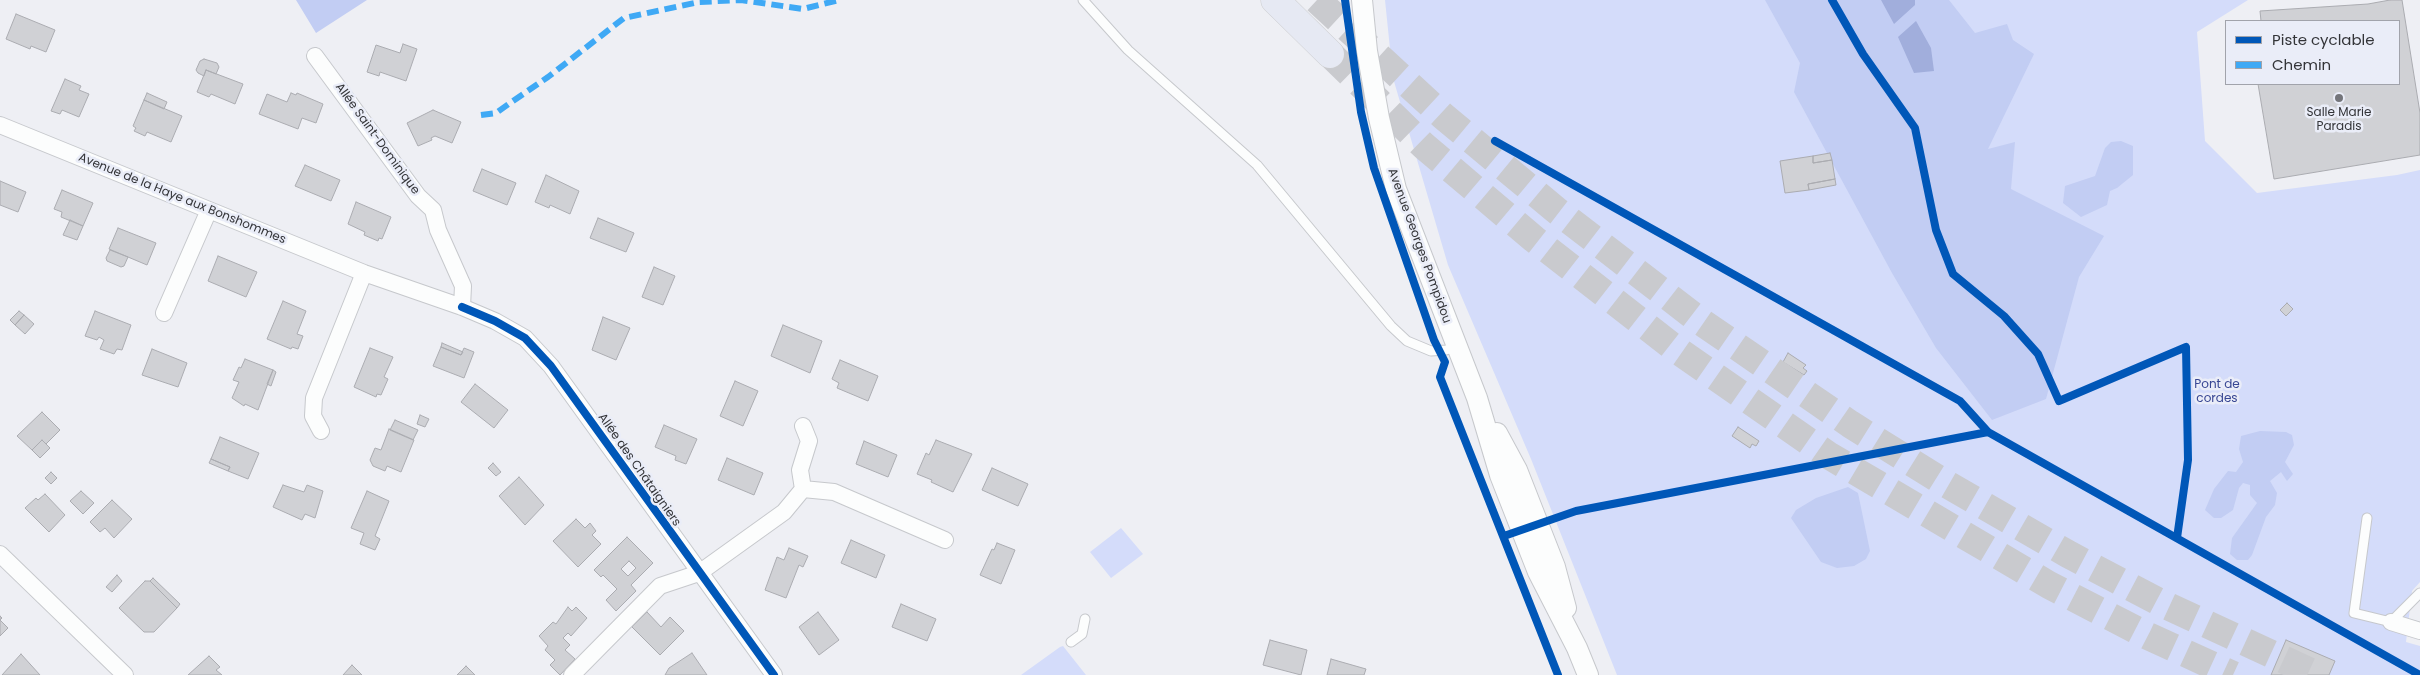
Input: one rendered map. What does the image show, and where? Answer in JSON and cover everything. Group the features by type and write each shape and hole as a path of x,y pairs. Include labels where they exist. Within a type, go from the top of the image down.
{"highway":[{"path":"1275,0 1330,54"}],"street":[{"name":"Avenue Georges Pompidou","path":"1362,0 1367,51 1380,125 1396,190 1477,398 1517,470 1555,567 1577,648 1588,675"},
{"name":"Allée Saint-Dominique","path":"315,56 418,196 433,210 438,230 463,286 462,306"},
{"name":"Avenue de la Haye aux Bonshommes","path":"0,125 364,273 462,306"},
{"path":"164,313 209,210"},
{"path":"321,431 313,416 314,398 364,273"},
{"name":"Allée des Châtaigniers","path":"462,306 495,321 525,338 551,366 698,573 774,675"},
{"path":"572,675 660,586 698,573 784,512 803,489 800,470 808,441 803,426"},
{"path":"803,489 834,492 945,540"},
{"path":"0,554 125,675"},
{"path":"2391,622 2420,632"}],"lane":[{"path":"1082,0 1128,50 1257,165 1391,326 1407,341 1431,351 1456,347"},
{"path":"2367,518 2354,613 2391,622 2420,593"},
{"path":"1071,642 1082,634 1085,619"}],"green space":[{"name":"Pont de cordes","path":"1385,0 2248,0 2197,32 2205,141 2257,193 2397,175 2420,170 2420,582 2412,591 2406,642 2420,646 2420,675 1617,675 1531,459 1448,265 1393,78"},
{"path":"1121,528 1143,554 1111,578 1090,552"},
{"path":"1063,646 1086,675 1021,675 1060,647"}],"shaded area":[{"path":"296,0 367,0 316,33"},
{"path":"1765,0 1949,0 1975,33 2007,24 2013,40 2034,54 1988,149 2015,142 2011,189 2104,236 2079,277 2046,399 1992,420 1936,348 1892,273 1794,92 1800,63"},
{"path":"1881,0 1915,0 1915,5 1894,24"},
{"path":"1916,21 1931,48 1934,71 1914,73 1898,37"},
{"path":"2121,141 2133,146 2133,175 2117,188 2110,191 2107,205 2081,217 2063,203 2065,186 2095,176 2105,148 2111,142"},
{"path":"2260,431 2286,432 2292,435 2294,445 2285,462 2293,474 2287,481 2281,472 2270,481 2277,493 2275,505 2266,517 2252,555 2248,560 2237,560 2230,554 2232,538 2257,503 2250,495 2250,485 2243,483 2239,488 2233,510 2221,518 2214,518 2205,510 2214,489 2228,471 2236,472 2243,462 2239,449 2241,436"},
{"path":"1848,487 1858,493 1870,551 1866,559 1854,566 1837,568 1821,562 1791,518 1796,510 1816,498"}],"building":[{"name":"Salle Marie Paradis","path":"2402,0 2420,113 2420,155 2274,179 2258,85 2400,85 2400,20 2261,20 2260,11"},
{"path":"16,14 55,30 46,52 31,46 30,49 6,39"},
{"path":"403,44 417,49 406,81 380,72 379,76 367,72 376,45 400,53"},
{"path":"204,59 217,63 219,67 216,74 206,70 204,76 198,73 196,70 200,61"},
{"path":"206,70 243,84 235,104 211,94 209,97 197,92"},
{"path":"65,79 81,86 79,90 89,94 79,117 62,110 60,114 51,111"},
{"path":"147,93 167,102 164,109 144,100"},
{"path":"291,93 296,95 297,93 323,104 316,123 302,118 298,129 259,114 267,94 287,102"},
{"path":"144,100 182,116 171,142 147,132 145,136 134,131 136,128 133,126"},
{"path":"433,110 461,122 452,143 435,136 431,138 432,140 418,146 407,123"},
{"path":"1830,153 1832,160 1813,163 1813,156"},
{"path":"1813,156 1813,163 1832,160 1835,179 1808,184 1809,190 1785,193 1780,161"},
{"path":"305,165 340,180 331,201 295,186"},
{"path":"482,169 516,183 507,205 473,191"},
{"path":"546,175 579,191 570,214 550,205 549,208 535,202"},
{"path":"1835,179 1836,185 1809,190 1808,184"},
{"path":"0,181 26,192 18,212 0,205"},
{"path":"62,190 93,203 83,226 61,217 62,212 54,209"},
{"path":"356,202 391,217 382,239 379,238 378,241 364,235 365,232 348,224"},
{"path":"598,218 634,233 626,252 590,238"},
{"path":"70,220 83,226 77,240 63,235"},
{"path":"118,228 156,243 147,265 109,249"},
{"path":"110,250 128,257 124,266 121,267 107,261 106,258"},
{"path":"218,256 257,272 246,297 208,281"},
{"path":"654,267 675,276 663,305 642,297"},
{"path":"283,301 306,311 297,334 303,336 298,349 292,347 291,349 267,339"},
{"path":"2287,303 2293,309 2286,316 2280,310"},
{"path":"19,311 24,315 15,325 10,320"},
{"path":"95,311 131,325 122,350 117,349 114,354 100,349 104,340 99,337 97,340 85,336"},
{"path":"24,315 34,324 25,334 15,325"},
{"path":"603,317 630,328 616,360 592,350"},
{"path":"783,325 822,341 810,373 771,356"},
{"path":"442,343 463,352 461,355 441,347"},
{"path":"441,347 461,355 464,348 474,352 464,378 433,366"},
{"path":"370,348 393,357 384,377 388,379 381,395 377,394 376,397 354,387"},
{"path":"152,349 187,363 178,387 142,375"},
{"path":"1788,353 1806,365 1803,368 1807,371 1804,375 1783,362"},
{"path":"245,359 273,370 258,410 245,404 244,406 232,398 239,382 233,380"},
{"path":"840,360 878,376 868,401 837,388 839,383 832,379"},
{"path":"273,370 276,372 271,386 267,384"},
{"path":"735,381 758,391 743,426 720,416"},
{"path":"475,384 508,410 494,428 461,402"},
{"path":"42,412 60,430 46,444 42,440 32,450 17,436"},
{"path":"420,415 429,419 425,427 417,424"},
{"path":"395,420 418,430 413,440 390,430"},
{"path":"664,425 697,439 686,464 675,460 676,456 655,447"},
{"path":"1738,427 1759,441 1756,446 1752,444 1750,448 1732,436"},
{"path":"389,429 414,440 401,472 387,466 385,471 373,466 370,460 375,448 381,450"},
{"path":"220,437 259,453 248,479 228,471 230,467 211,459"},
{"path":"42,440 50,448 40,458 32,450"},
{"path":"936,440 972,454 953,492 917,474 926,453 929,455"},
{"path":"864,441 897,455 888,477 856,464"},
{"path":"727,458 763,473 754,495 718,480"},
{"path":"211,459 230,467 228,471 209,463"},
{"path":"493,463 501,472 496,476 488,468"},
{"path":"992,468 1028,484 1018,506 982,490"},
{"path":"51,472 57,478 51,484 45,478"},
{"path":"519,477 544,505 525,525 499,496"},
{"path":"283,485 304,492 307,485 323,491 315,518 305,514 302,520 273,507"},
{"path":"81,491 94,503 83,514 70,501"},
{"path":"367,491 389,501 375,536 380,539 375,550 360,544 364,533 351,528"},
{"path":"45,494 65,515 49,532 25,508 36,498 38,500"},
{"path":"112,500 132,519 114,538 105,528 100,532 90,522"},
{"path":"576,519 585,528 590,523 596,531 592,535 601,544 578,567 553,541"},
{"path":"627,537 653,563 631,585 636,591 616,611 606,600 617,589 603,575 601,577 594,570","holes":["629,561 636,568 628,576 621,569"]},
{"path":"851,540 885,555 876,578 841,563"},
{"path":"997,543 1015,550 1001,584 980,575 992,549 994,550"},
{"path":"789,548 808,556 803,567 799,565 786,598 765,590 777,557 784,560"},
{"path":"117,575 122,581 112,592 106,587"},
{"path":"153,578 180,604 177,608 150,581"},
{"path":"145,581 150,581 177,608 154,632 144,632 119,608"},
{"path":"901,604 936,619 927,641 892,627"},
{"path":"568,607 572,611 576,607 587,618 571,636 568,633 563,638 570,645 565,650 575,659 560,675 550,665 555,660 545,650 548,646 539,636 553,622 556,624"},
{"path":"647,612 661,627 670,617 684,631 660,655 632,627"},
{"path":"818,612 839,640 819,655 799,627"},
{"path":"0,620 8,628 0,636"},
{"path":"1270,640 1307,650 1301,675 1263,665"},
{"path":"2286,640 2335,661 2329,675 2271,675"},
{"path":"692,653 707,675 665,675 669,668"},
{"path":"21,654 40,675 2,675"},
{"path":"209,656 220,667 216,670 222,675 188,675"},
{"path":"1331,659 1366,669 1364,675 1327,675"},
{"path":"352,665 362,675 343,675"},
{"path":"466,666 475,675 457,675"}],"tunnel":[{"path":"1317,0 1443,116 1556,210 1700,321 1850,424 1943,482 2068,554 2161,603 2317,675"},
{"path":"1330,54 1424,146 1534,239 1677,350 1828,455 2049,585 2148,636 2233,675"}],"marked path":[{"path":"481,115 496,113 548,77 624,18 699,2 741,0 803,9 839,0"}],"cycle path":[{"path":"1345,0 1361,112 1374,168 1434,340 1445,362 1440,377 1558,675"},
{"path":"1832,0 1863,54 1915,128 1936,230 1953,274 2004,316 2038,354 2059,401 2186,347 2188,460 2177,538"},
{"path":"1495,141 1960,401 1988,432 2420,675"},
{"path":"462,307 495,321 525,338 551,366 774,675"},
{"path":"1504,536 1576,511 1988,432"}],"place":[{"name":"Salle Marie Paradis","path":"2339,98"}]}
